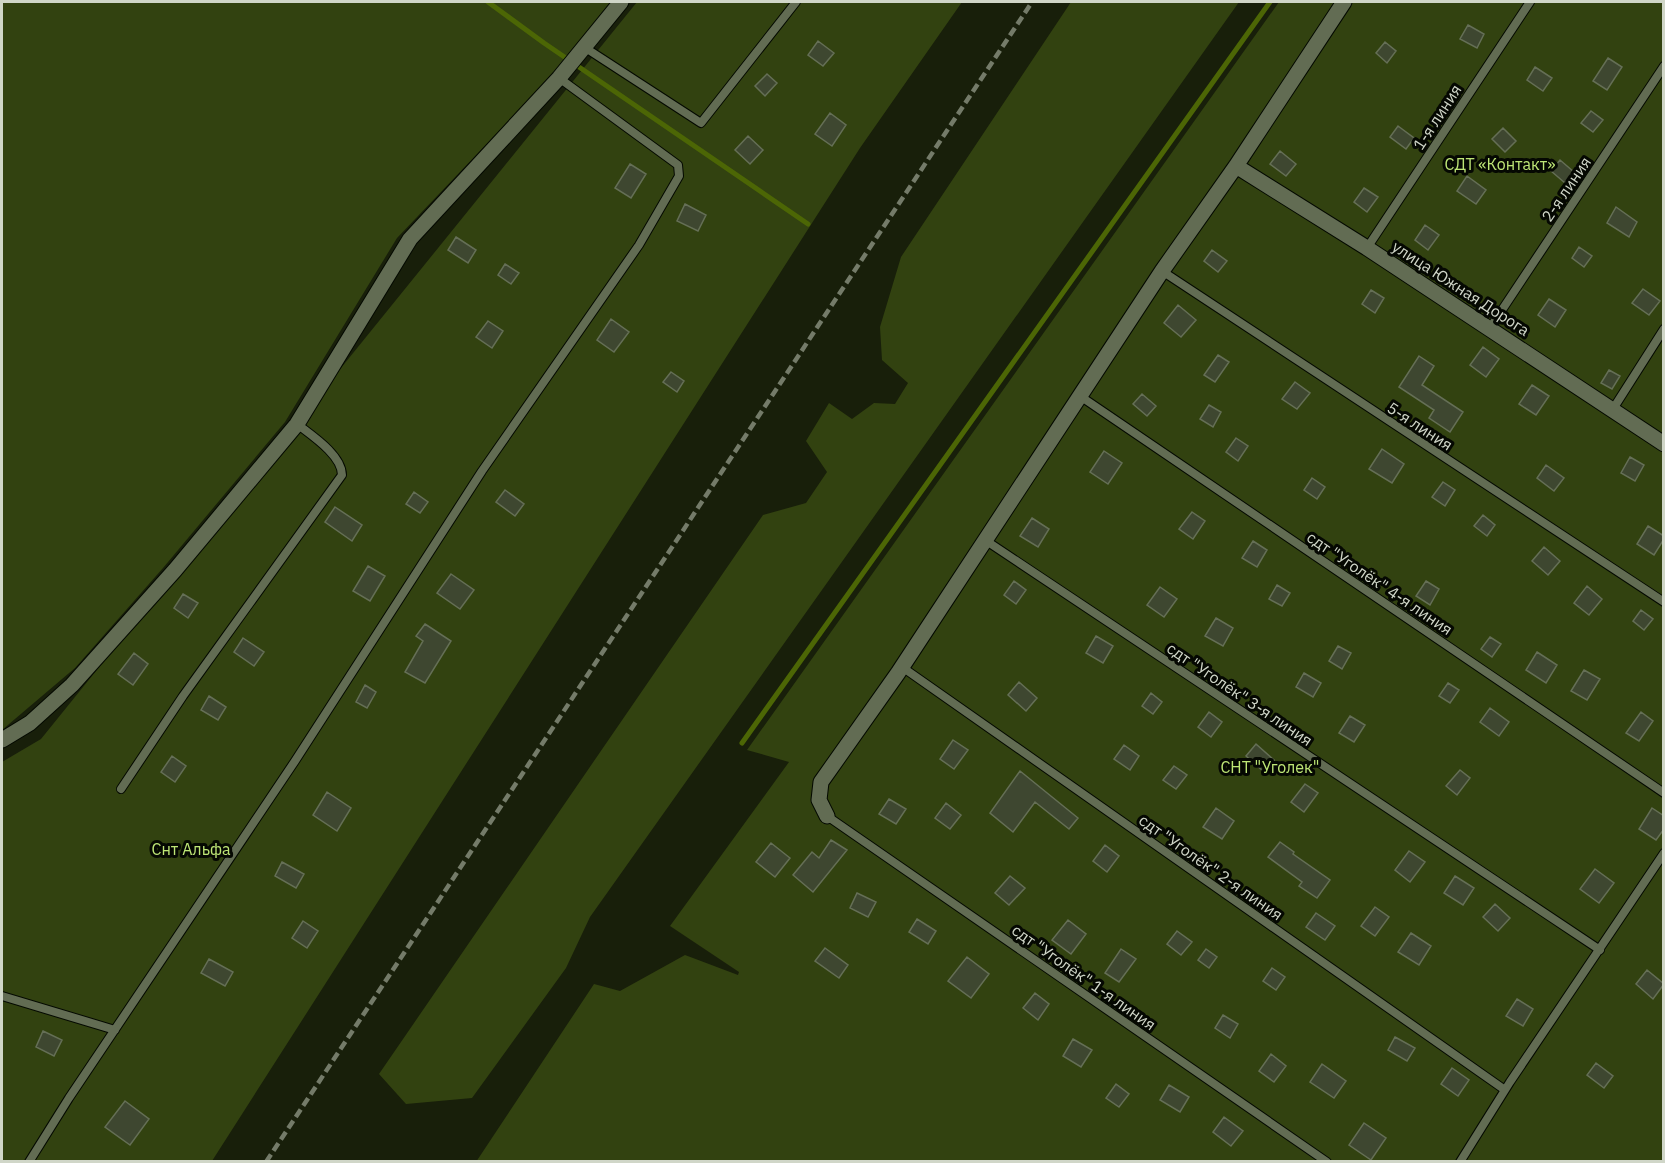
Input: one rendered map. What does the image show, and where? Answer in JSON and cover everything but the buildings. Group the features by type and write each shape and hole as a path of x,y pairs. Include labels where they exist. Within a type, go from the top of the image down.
{"street":[{"path":"2,740 30,723 72,685 175,570 297,424 410,239 559,78 621,2"},
{"path":"827,816 819,800 821,782 902,667 1162,271 1236,166 1344,2"},
{"name":"улица Южная Дорога","path":"1236,166 1367,248 1664,444"}],"lane":[{"path":"584,47 701,123 796,2"},
{"name":"1-я линия","path":"1367,248 1530,2"},
{"name":"2-я линия","path":"1490,328 1664,66"},
{"path":"29,1161 289,771 482,471 639,245 679,176 678,165 559,78"},
{"name":"5-я линия","path":"1162,271 1664,602"},
{"path":"1612,410 1664,329"},
{"name":"сдт \"Уголёк\" 4-я линия","path":"1080,396 1664,793"},
{"path":"121,789 183,696 342,475 340,463 333,455 297,424"},
{"name":"сдт \"Уголёк\" 3-я линия","path":"985,540 1600,950"},
{"name":"сдт \"Уголёк\" 2-я линия","path":"902,667 1505,1090"},
{"name":"сдт \"Уголёк\" 1-я линия","path":"827,816 1327,1161"},
{"path":"1460,1161 1664,853"},
{"path":"2,996 115,1030"}],"green space":[{"path":"2,2 613,2 539,89 397,238 285,422 163,568 75,668 2,730"},
{"name":"Снт Альфа","path":"637,2 962,2 860,148 212,1161 2,1161 2,762 41,739"},
{"path":"1071,2 1239,2 590,917 566,968 472,1098 406,1104 379,1074 763,515 806,503 827,472 806,441 829,403 852,419 874,403 895,404 908,383 882,360 880,327 901,257"},
{"name":"СНТ \"Уголек\"","path":"1279,2 1663,2 1663,1161 476,1162 594,984 620,991 685,955 738,975 739,972 670,926 789,762 747,750"}],"waterway":[{"path":"488,2 808,224"},
{"path":"742,743 1270,2"}],"railway":[{"path":"266,1162 1032,2"}],"park label":[{"name":"СДТ «Контакт»","path":"1500,164"}]}
